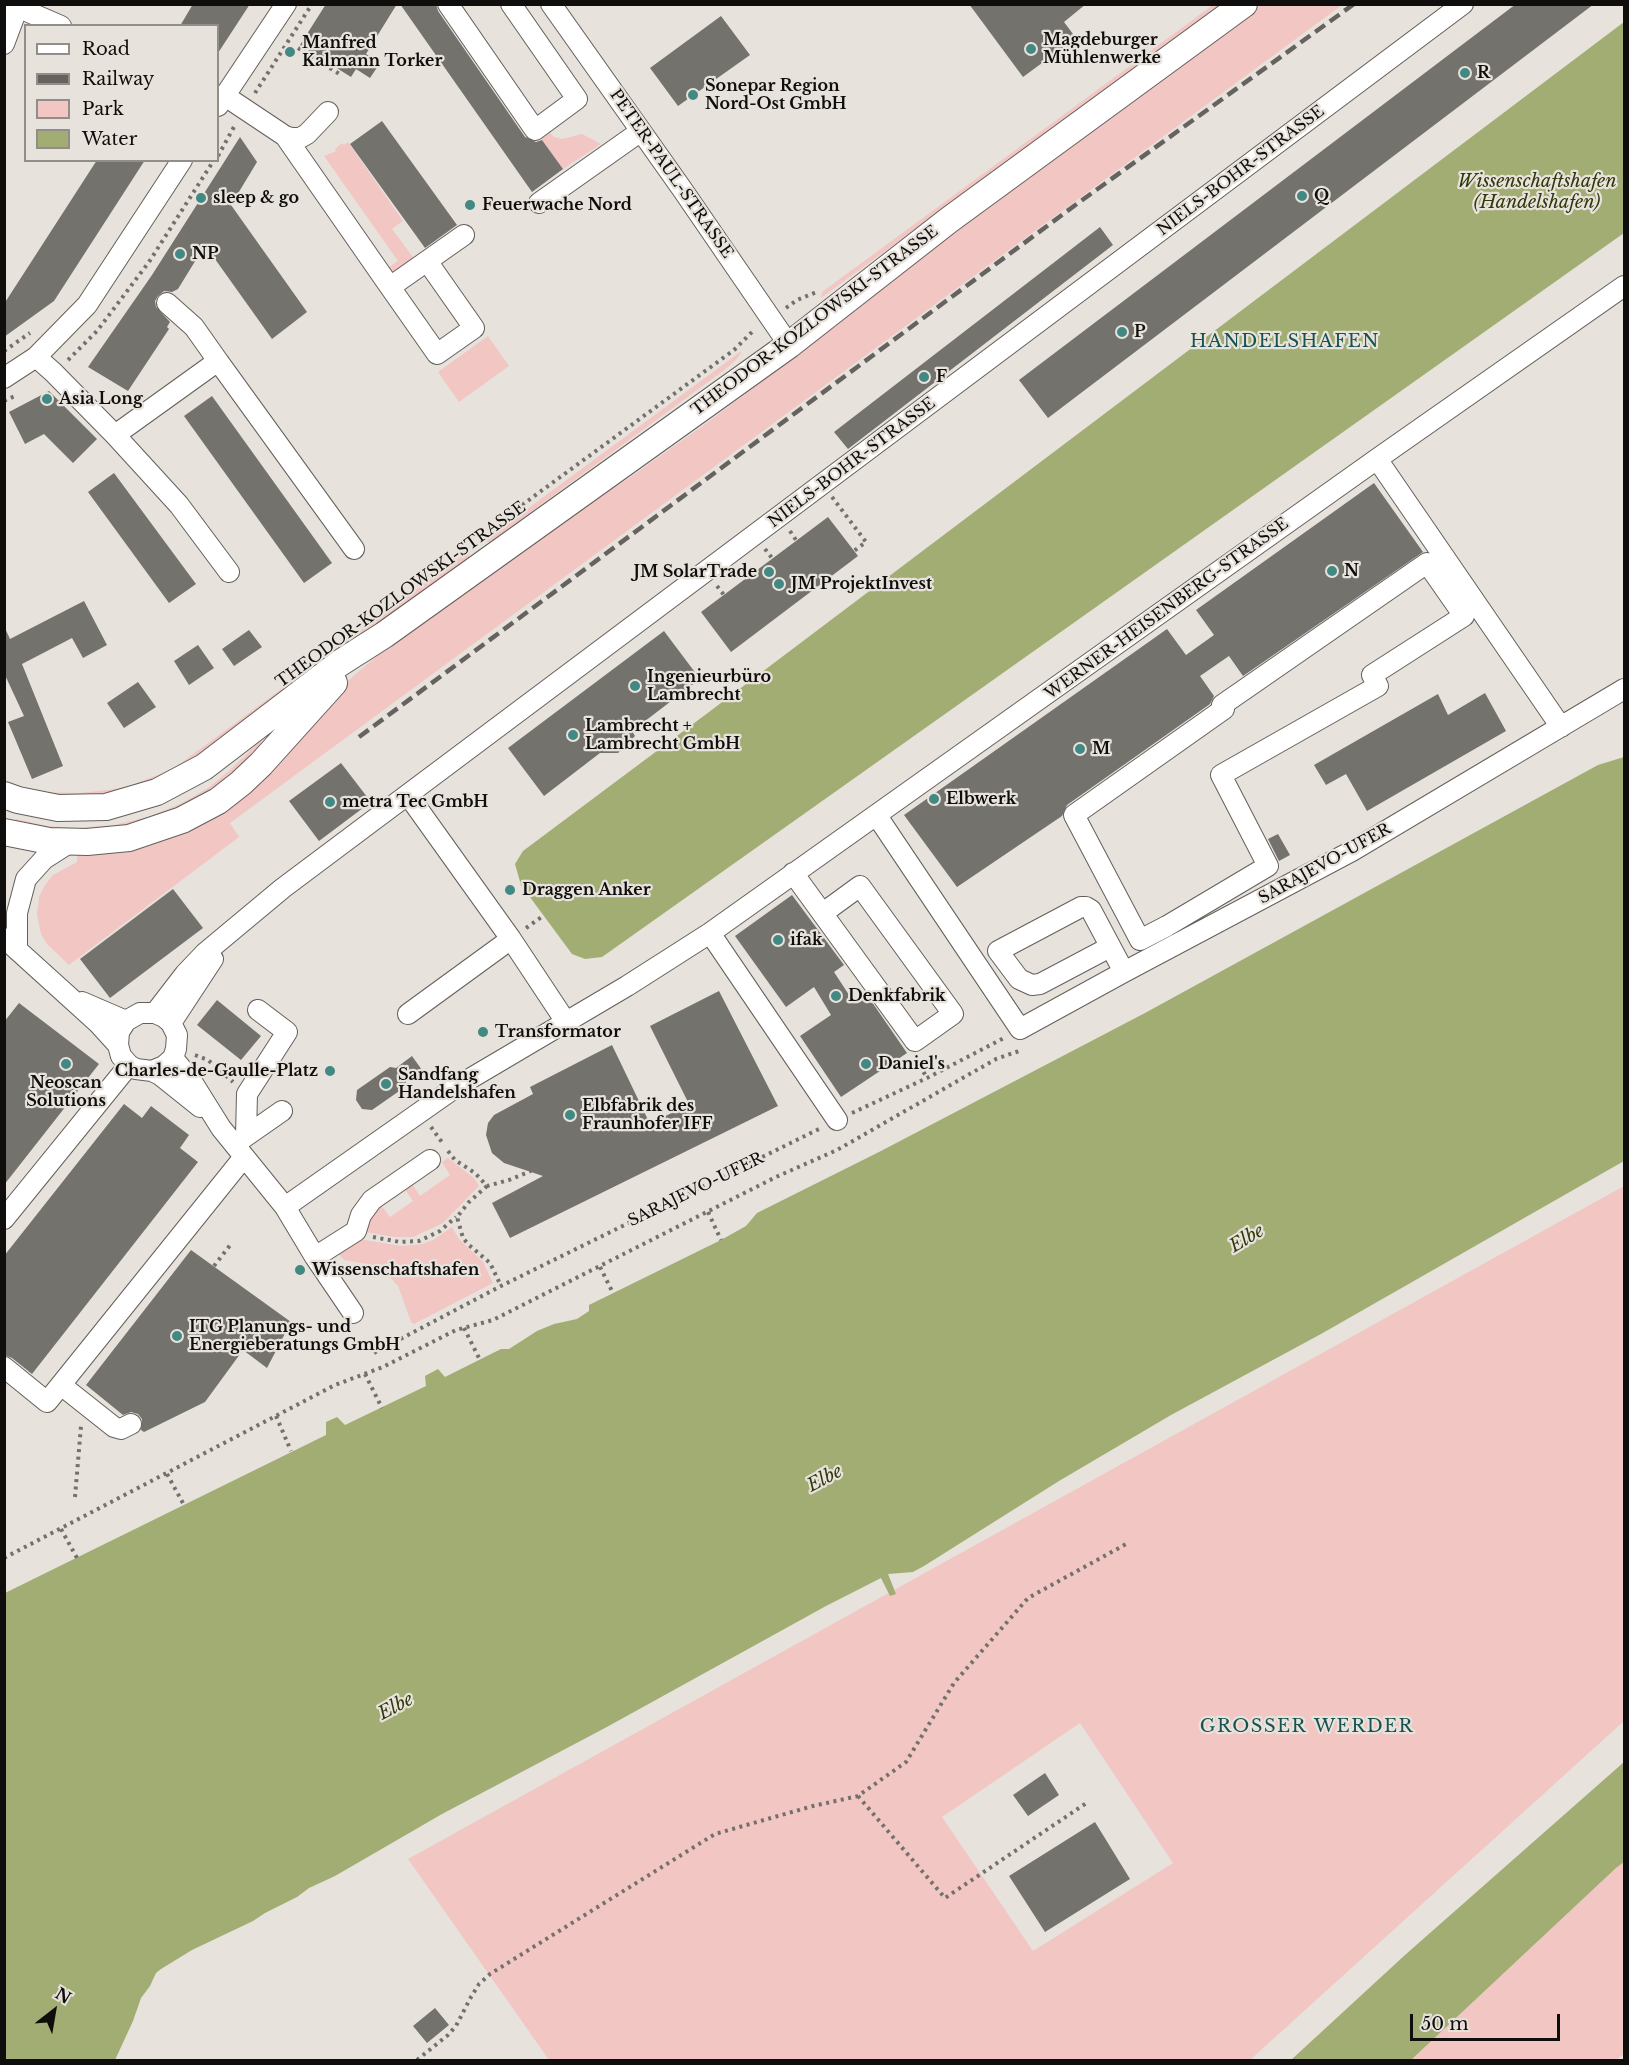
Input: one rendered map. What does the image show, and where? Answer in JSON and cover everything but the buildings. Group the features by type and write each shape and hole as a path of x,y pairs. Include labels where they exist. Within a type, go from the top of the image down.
{"main road":[{"name":"THEODOR-KOZLOWSKI-STRASSE","path":"4,795 58,808 92,808 128,802 157,792 218,758 340,663 384,635 789,345 950,220 1244,4"},
{"name":"THEODOR-KOZLOWSKI-STRASSE","path":"4,832 32,839 69,843 111,841 148,833 183,820 218,801 261,764 335,682 384,635"}],"street":[{"path":"286,4 221,101 244,109 285,136 437,354 474,328 427,261"},
{"path":"448,4 536,130 577,99 516,12 542,4"},
{"name":"PETER-PAUL-STRASSE","path":"551,4 789,345"},
{"name":"NIELS-BOHR-STRASSE","path":"163,1018 195,963 283,888 1463,4"},
{"path":"4,44 16,6 56,24"},
{"path":"285,136 298,138 308,134 328,112"},
{"path":"539,203 641,131"},
{"path":"4,378 36,357 87,305 181,162"},
{"path":"390,287 464,235"},
{"name":"WERNER-HEISENBERG-STRASSE","path":"285,1206 492,1064 566,1022 710,933 1624,286"},
{"path":"166,303 194,327 354,549"},
{"path":"36,357 115,435 179,505 229,573"},
{"path":"115,435 218,362"},
{"path":"1377,459 1561,727"},
{"path":"1427,563 1464,616 1372,675 1378,686 1221,775 1268,866 1140,940 1074,815 1224,709 1222,705 1427,563"},
{"name":"SARAJEVO-UFER","path":"1024,1038 1124,972 1352,851 1624,689"},
{"path":"408,795 518,934 566,1022"},
{"path":"877,816 1024,1038"},
{"path":"69,843 44,858 26,879 11,944 98,1023 118,1045"},
{"path":"793,873 915,1041 953,1014 860,886 823,913"},
{"path":"1110,946 1040,984 1032,985 1018,979 998,951 1084,906 1090,910 1110,946 1124,972"},
{"path":"710,933 837,1120"},
{"path":"408,1014 518,934"},
{"path":"69,997 126,1021"},
{"path":"241,1146 247,1094 287,1032 258,1010"},
{"path":"181,1056 152,1071 140,1071 129,1065 121,1056 118,1045 119,1032 126,1021 140,1012 163,1018 177,1040 191,1080 221,1128"},
{"path":"4,1219 129,1065"},
{"path":"152,1071 182,1090 241,1146 285,1206 315,1257 353,1313"},
{"path":"4,1367 47,1402 241,1146 282,1111"},
{"path":"315,1257 356,1231 360,1215 372,1200 430,1160"},
{"path":"61,1385 114,1427 121,1429 131,1424"}],"path":[{"path":"219,154 244,109 312,4"},
{"path":"298,48 341,75"},
{"path":"4,351 32,331"},
{"name":"THEODOR-KOZLOWSKI-STRASSE","path":"515,511 734,350 751,332"},
{"path":"823,485 866,542 854,551"},
{"path":"791,533 796,540"},
{"path":"766,551 772,558"},
{"path":"742,569 748,577"},
{"path":"718,587 724,595"},
{"path":"518,934 543,916"},
{"path":"4,1558 335,1386 383,1367 456,1330 494,1320 776,1177 837,1150 996,1059 1024,1038"},
{"name":"SARAJEVO-UFER","path":"374,1353 501,1286 837,1120 927,1078 1024,1038"},
{"path":"181,1056 208,1060 247,1094"},
{"path":"421,1111 455,1160 470,1168 487,1186"},
{"path":"356,1231 387,1240 413,1242 428,1238 457,1216 487,1186 531,1171"},
{"path":"708,1212 721,1240"},
{"path":"457,1216 463,1238 490,1263 501,1286"},
{"path":"214,1266 231,1244"},
{"path":"600,1267 613,1293"},
{"path":"464,1328 480,1360"},
{"path":"365,1374 382,1408"},
{"path":"75,1497 83,1403"},
{"path":"276,1416 291,1451"},
{"path":"167,1473 184,1505"},
{"path":"61,1529 77,1558"},
{"path":"417,2061 456,2026 479,1984 490,1974 715,1834 813,1806 858,1796 906,1762 954,1683 1028,1598 1128,1543"},
{"path":"858,1796 945,1898 1088,1802"}],"green space":[{"path":"1213,5 1222,5 821,298 822,292"},
{"path":"1261,5 1342,5 230,823 239,837 69,965 47,944 41,934 37,915 39,897 53,875 77,862 77,854 148,844 392,643 567,515 629,478 704,425 841,322 891,279"},
{"path":"535,130 548,131 554,137 562,139 582,134 601,144 563,169"},
{"path":"348,142 403,221 392,229 415,260 394,274 385,270 398,261 324,156 336,151 335,149 342,143 344,145"},
{"path":"488,336 509,366 459,402 438,372"},
{"path":"740,352 736,360 723,371 490,542 484,541"},
{"path":"470,550 469,558 339,654 332,652"},
{"path":"310,668 310,674 178,770 118,794 68,798 42,792 79,793 108,790 129,786 168,771"},
{"path":"260,741 262,745 242,766 217,786 184,806 125,827 62,832 15,824 16,819 48,826 77,828 114,825 148,817 180,804 208,788"},
{"path":"448,1158 474,1178 479,1186 443,1223 413,1237 393,1237 366,1232 367,1218 381,1205 390,1217 413,1201 405,1189 412,1184 420,1196 450,1175 442,1162"},
{"path":"1624,1186 1624,1721 1250,2060 549,2060 408,1859","holes":["1080,1723 1173,1863 1033,1951 942,1817"]},
{"path":"452,1227 459,1239 483,1262 493,1283 414,1324 411,1322 398,1286 385,1272 372,1265 344,1260 337,1252 359,1239 401,1246 422,1244 433,1240"},
{"path":"1624,1862 1624,2054 1616,2060 1411,2060 1616,1868"}],"water":[{"name":"Wissenschaftshafen (Handelshafen)","path":"1624,22 1624,233 602,957 585,959 572,954 521,885 515,864 523,851"},
{"name":"Elbe","path":"1624,757 1624,1161 1321,1334 1171,1415 1059,1481 924,1566 913,1572 888,1574 896,1594 890,1596 881,1578 442,1814 253,1921 192,1950 156,1973 141,1998 115,2060 5,2060 5,1593 326,1435 326,1422 337,1417 345,1425 426,1386 425,1376 438,1369 445,1377 501,1349 509,1349 537,1331 554,1324 577,1319 589,1311 589,1305 721,1240 746,1226 757,1213 1145,1013 1598,765"},
{"path":"1624,1762 1624,1862 1411,2060 1291,2060 1405,1955"}],"railway":[{"path":"359,737 1074,206 1354,4"}],"place":[{"name":"Magdeburger Mühlenwerke","path":"1031,49"},
{"name":"Manfred Kalmann Torker","path":"290,52"},
{"name":"R","path":"1465,73"},
{"name":"Sonepar Region Nord-Ost GmbH","path":"693,95"},
{"name":"Q","path":"1302,196"},
{"name":"sleep & go","path":"201,198"},
{"name":"Feuerwache Nord","path":"470,205"},
{"name":"NP","path":"180,254"},
{"name":"P","path":"1122,332"},
{"name":"F","path":"924,377"},
{"name":"Asia Long","path":"47,399"},
{"name":"N","path":"1332,571"},
{"name":"JM SolarTrade","path":"769,572"},
{"name":"JM ProjektInvest","path":"779,584"},
{"name":"Ingenieurbüro Lambrecht","path":"635,686"},
{"name":"Lambrecht + Lambrecht GmbH","path":"573,735"},
{"name":"M","path":"1080,749"},
{"name":"Elbwerk","path":"934,799"},
{"name":"metra Tec GmbH","path":"330,802"},
{"name":"Draggen Anker","path":"510,890"},
{"name":"ifak","path":"778,940"},
{"name":"Denkfabrik","path":"836,996"},
{"name":"Transformator","path":"483,1032"},
{"name":"Neoscan Solutions","path":"66,1064"},
{"name":"Daniel's","path":"866,1064"},
{"name":"Charles-de-Gaulle-Platz","path":"330,1071"},
{"name":"Sandfang Handelshafen","path":"386,1084"},
{"name":"Elbfabrik des Fraunhofer IFF","path":"570,1115"},
{"name":"Wissenschaftshafen","path":"300,1270"},
{"name":"ITG Planungs- und Energieberatungs GmbH","path":"177,1336"}],"district":[{"name":"HANDELSHAFEN","path":"1285,342"},
{"name":"GROSSER WERDER","path":"1307,1727"}]}
